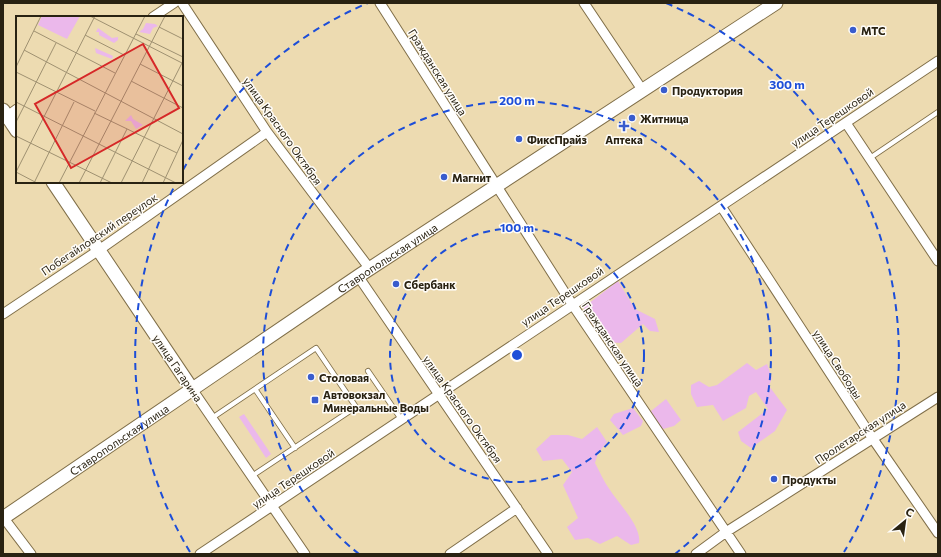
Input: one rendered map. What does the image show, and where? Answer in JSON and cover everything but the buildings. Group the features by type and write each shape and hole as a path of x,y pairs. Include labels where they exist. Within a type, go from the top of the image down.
{"street":[{"path":"154,16 174,3"},
{"name":"улица Красного Октября","path":"182,3 266,132 370,269"},
{"name":"Гражданская улица","path":"380,3 572,304 741,554"},
{"path":"584,3 643,91"},
{"name":"Ставропольская улица","path":"3,517 358,276 643,91 770,4"},
{"name":"улица Терешковой","path":"200,554 572,304 938,61"},
{"path":"7,114 16,129"},
{"path":"846,123 938,261"},
{"name":"Побегайловский переулок","path":"3,314 99,250 266,132"},
{"name":"улица Гагарина","path":"53,183 305,554"},
{"name":"улица Свободы","path":"721,206 873,439 938,533"},
{"name":"улица Красного Октября","path":"358,276 548,554"},
{"name":"Пролетарская улица","path":"696,554 726,532 938,397"},
{"path":"450,554 517,508"},
{"path":"3,517 31,554"}],"lane":[{"path":"870,158 938,112"},
{"path":"212,418 316,348 356,407 252,476"},
{"path":"368,371 401,419"},
{"path":"255,389 294,448"}],"shaded area":[{"path":"618,281 635,309 655,319 659,332 650,331 643,324 621,343 605,342 584,312 584,307"},
{"path":"747,363 756,370 767,364 772,378 769,386 787,410 775,431 751,448 741,441 738,432 768,409 756,392 749,396 746,408 723,421 713,405 697,407 691,394 691,385 699,381 709,387 717,385"},
{"path":"666,399 681,420 674,426 663,429 656,423 651,411"},
{"path":"633,408 643,421 641,426 623,435 610,420 614,414"},
{"path":"244,414 271,454 266,458 239,417"},
{"path":"597,427 607,442 598,453 595,463 608,487 634,523 639,537 639,543 631,545 617,536 600,544 588,538 575,540 567,527 578,518 563,485 572,472 562,459 543,461 536,449 551,435 568,435 582,439"}],"place":[{"name":"МТС","path":"853,30"},
{"name":"Продуктория","path":"664,90"},
{"name":"Житница","path":"632,118"},
{"name":"Аптека","path":"624,126"},
{"name":"ФиксПрайз","path":"519,139"},
{"name":"Магнит","path":"444,177"},
{"name":"Сбербанк","path":"396,284"},
{"name":"Столовая","path":"311,377"},
{"name":"Автовокзал Минеральные Воды","path":"315,400"},
{"name":"Продукты","path":"774,479"}]}
